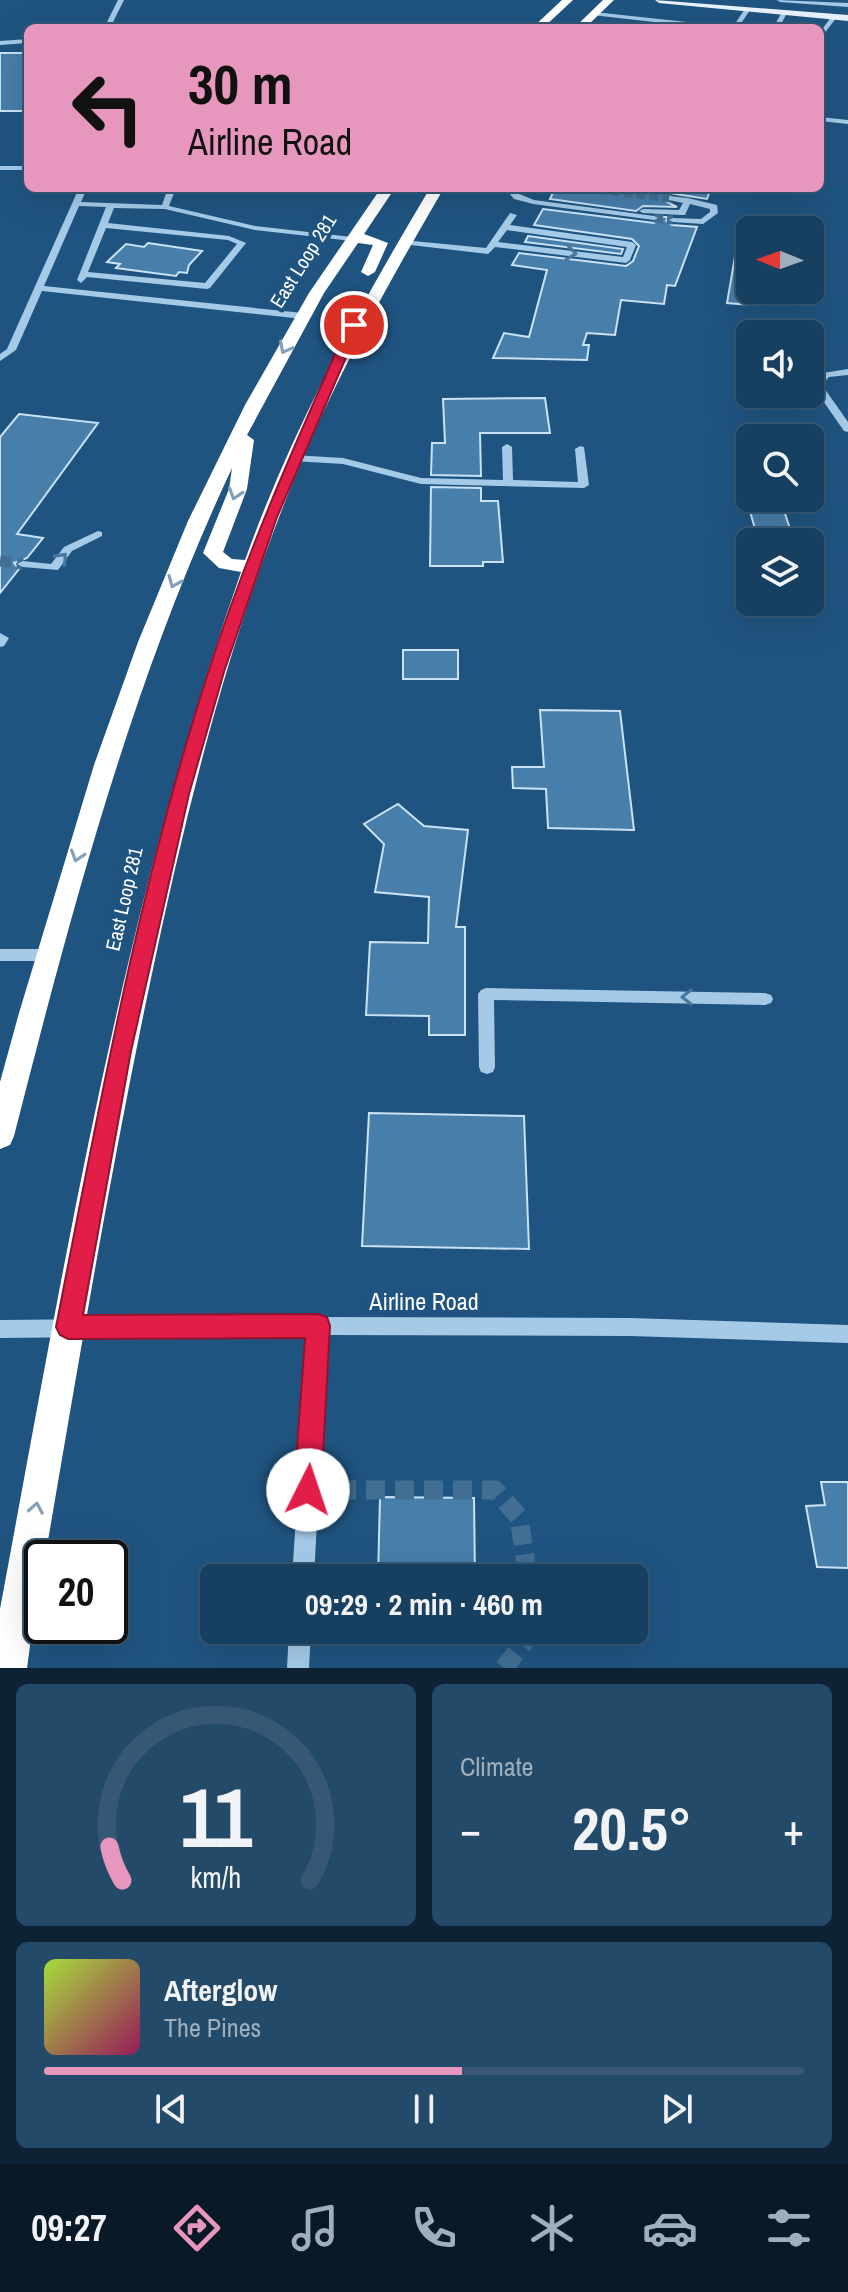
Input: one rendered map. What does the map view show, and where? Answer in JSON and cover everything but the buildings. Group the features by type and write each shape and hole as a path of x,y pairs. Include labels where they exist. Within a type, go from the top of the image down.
{"highway":[{"path":"541,24 568,0"},
{"path":"583,24 609,0"},
{"name":"East Loop 281","path":"0,1136 48,955 86,830 166,602 247,418 303,316 385,192"},
{"name":"East Loop 281","path":"8,1668 68,1327 121,1051 156,893 216,672 251,567 293,458 354,325 434,192"},
{"path":"352,239 369,238 381,245 369,265 354,325"},
{"path":"247,418 238,489 213,553 226,564 251,567"}],"main road":[{"path":"659,0 848,18"}],"street":[{"path":"109,24 121,0"},
{"path":"780,0 848,5"},
{"path":"779,24 795,2"},
{"path":"738,24 747,10"},
{"path":"594,14 687,24"},
{"path":"824,31 834,17"},
{"path":"0,43 24,41"},
{"path":"824,119 848,122"},
{"path":"0,168 24,168"},
{"path":"0,358 11,350 81,192"},
{"path":"165,207 171,192"},
{"path":"512,192 533,202 654,218"},
{"path":"672,198 714,207 710,220 692,223 673,220"},
{"path":"631,215 650,209 682,213 688,200"},
{"path":"76,204 165,207 255,228 352,239"},
{"path":"76,292 111,204"},
{"path":"402,242 488,251 513,215"},
{"path":"83,274 207,286 242,243 229,238 103,225"},
{"path":"494,244 626,260 632,245 505,227"},
{"path":"39,288 303,316"},
{"path":"848,372 822,377 817,387 848,429"},
{"path":"507,447 508,484"},
{"path":"293,458 343,461 421,481 584,485 580,449"},
{"path":"23,564 54,568 68,549 98,534"},
{"path":"0,955 48,955"},
{"path":"487,1067 486,994 765,999"},
{"path":"304,1564 318,1326"},
{"name":"Airline Road","path":"0,1329 630,1327 848,1334"},
{"path":"298,1668 299,1644"}],"tunnel":[{"path":"620,192 672,198"},
{"path":"654,218 673,220"},
{"path":"0,561 23,564"},
{"path":"308,1490 495,1490 519,1517 526,1564"},
{"path":"504,1668 523,1644"}],"route":[{"path":"308,1490 318,1326 68,1327 138,970 181,794 216,672 269,517 354,325"}]}
